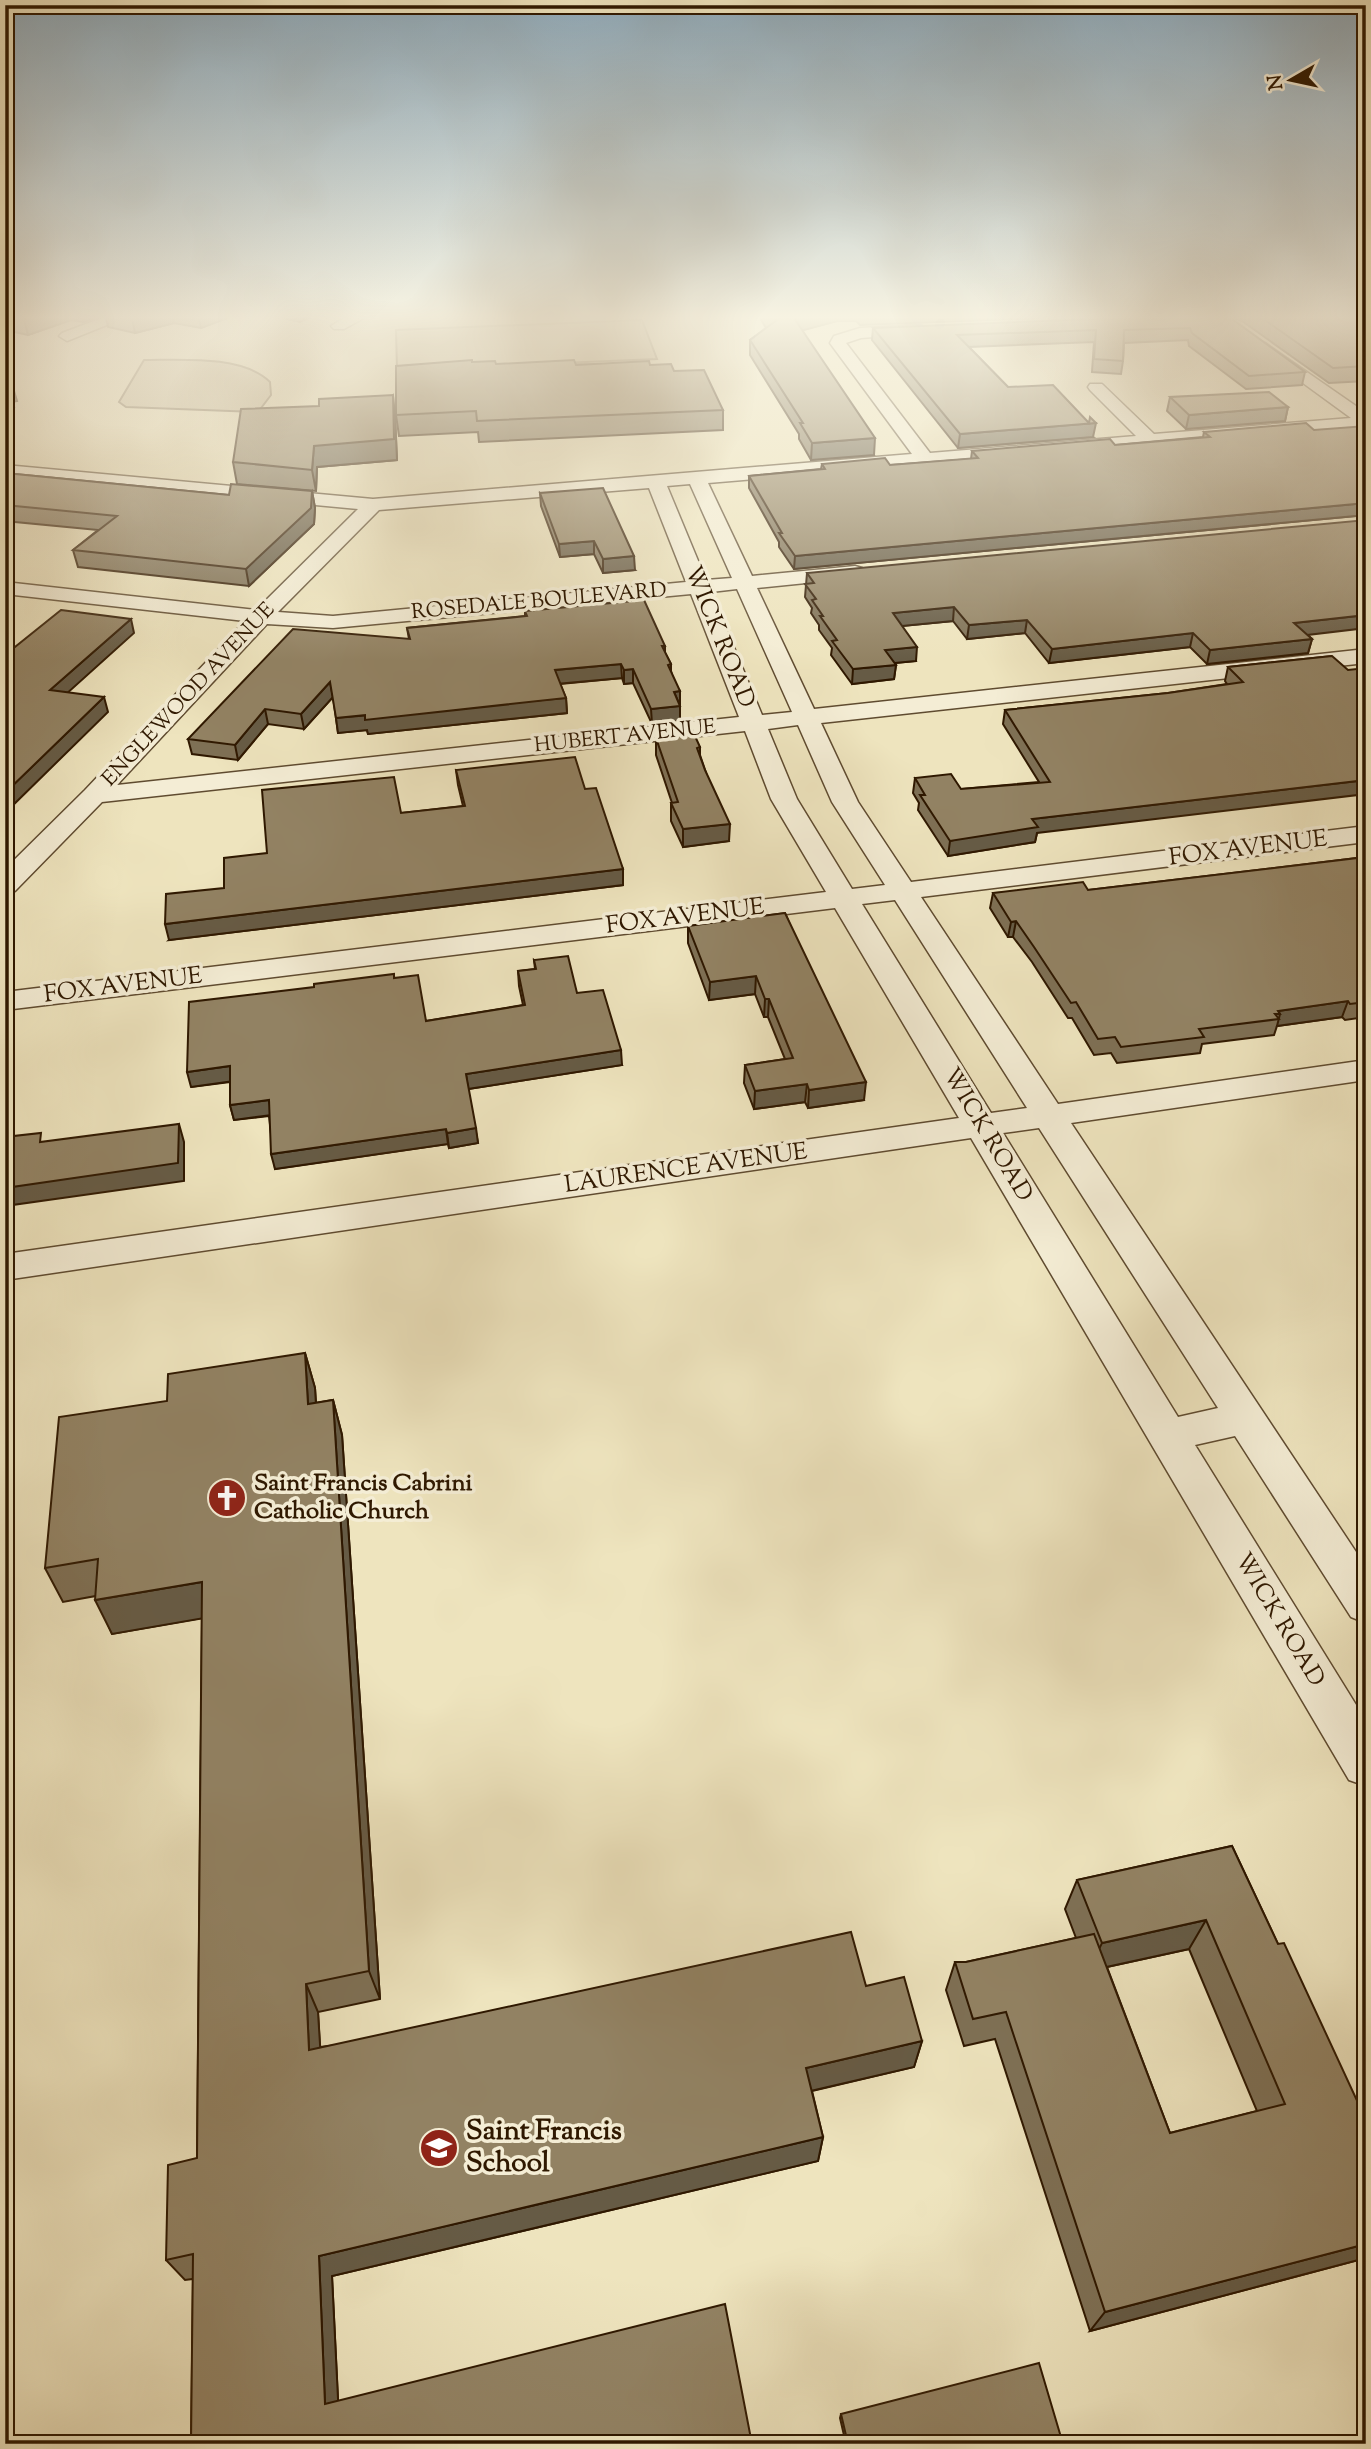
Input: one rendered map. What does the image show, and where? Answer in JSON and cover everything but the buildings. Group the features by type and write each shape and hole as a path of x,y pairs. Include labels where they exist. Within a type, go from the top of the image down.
{"street":[{"path":"905,432 925,459"},
{"path":"1142,432 1150,440"},
{"path":"5,470 373,505 1238,432"},
{"name":"WICK ROAD","path":"697,478 845,802 1366,1604"},
{"name":"WICK ROAD","path":"656,482 784,799 1366,1764"},
{"name":"ENGLEWOOD AVENUE","path":"5,885 373,505"},
{"name":"ROSEDALE BOULEVARD","path":"5,588 262,617 333,622 881,570"},
{"name":"HUBERT AVENUE","path":"94,795 1366,656"},
{"name":"FOX AVENUE","path":"5,1001 1366,834"},
{"name":"LAURENCE AVENUE","path":"5,1267 1366,1070"},
{"path":"1168,1436 1245,1419"}],"place":[{"name":"Saint Francis Cabrini Catholic Church","path":"227,1498"},
{"name":"Saint Francis School","path":"439,2148"}]}
